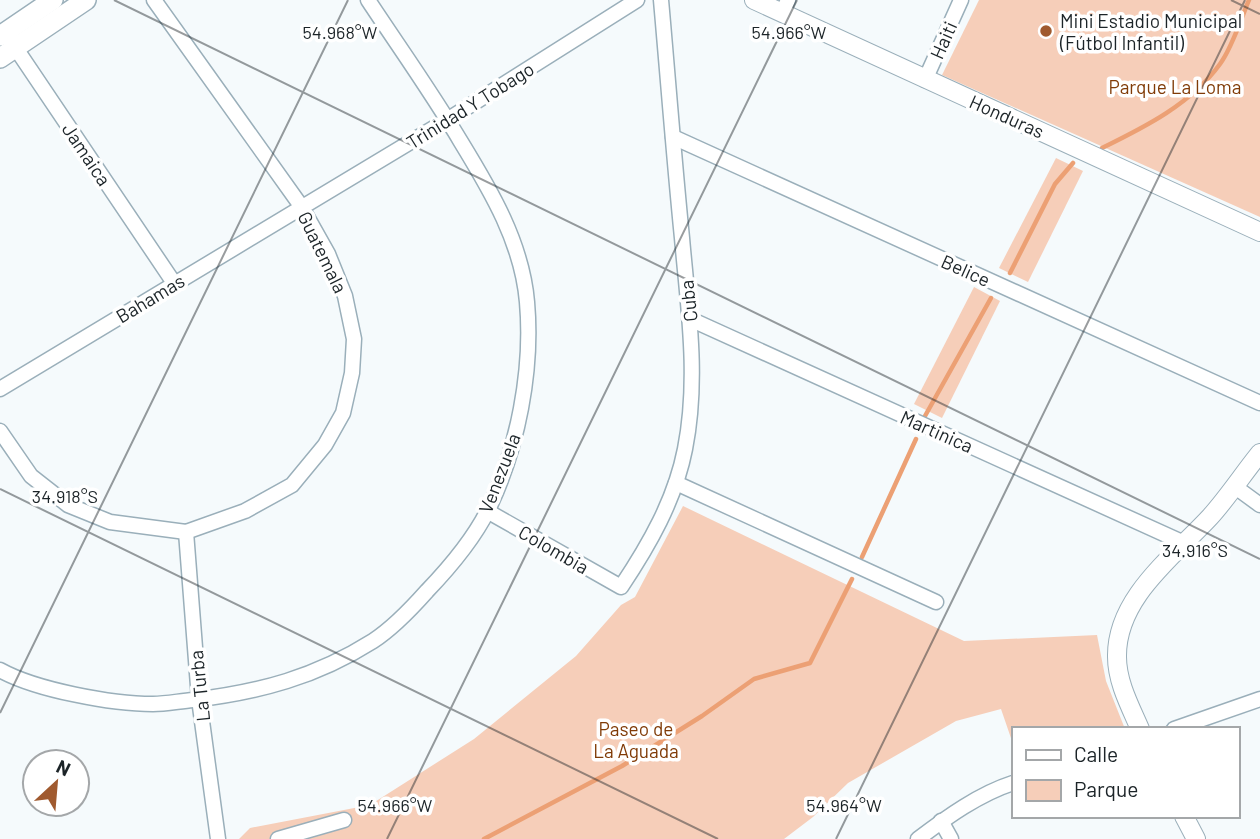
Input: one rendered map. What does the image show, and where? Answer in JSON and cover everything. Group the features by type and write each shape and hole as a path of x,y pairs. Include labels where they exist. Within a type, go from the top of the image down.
{"main road":[{"path":"4,40 53,0"},
{"path":"4,40 86,0"}],"street":[{"name":"Guatemala","path":"0,430 31,476 68,505 110,522 186,532 246,511 292,485 325,446 343,413 352,373 354,339 345,296 328,254 301,206 154,0"},
{"name":"Venezuela","path":"0,670 57,690 114,701 154,704 268,688 316,671 376,639 404,615 446,571 487,511 517,427 525,388 527,300 514,241 486,184 368,0"},
{"name":"Trinidad Y Tobago","path":"301,206 447,120 636,0"},
{"name":"Cuba","path":"621,587 650,544 676,483 685,449 691,402 690,319 661,0"},
{"name":"Honduras","path":"754,0 785,6 925,80 1260,232"},
{"name":"Haiti","path":"925,80 961,0"},
{"name":"Jamaica","path":"4,40 174,283"},
{"name":"Belice","path":"673,137 1260,403"},
{"name":"Bahamas","path":"0,389 301,206"},
{"name":"Martinica","path":"690,319 1184,542"},
{"path":"1139,727 1120,680 1117,657 1121,629 1129,606 1211,515 1260,453"},
{"path":"676,483 936,602"},
{"path":"1234,486 1260,505"},
{"name":"Colombia","path":"487,511 621,587"},
{"name":"La Turba","path":"186,532 199,699 218,839"},
{"path":"1180,727 1260,699"},
{"path":"918,839 941,821 1012,783"},
{"path":"1185,818 1196,839"},
{"path":"278,839 344,820"},
{"path":"941,821 951,839"}],"green space":[{"name":"Parque La Loma","path":"979,0 1260,0 1260,217 942,75"},
{"path":"1056,158 1083,171 1028,282 999,268"},
{"path":"974,287 1000,301 942,418 914,404"},
{"name":"Paseo de La Aguada","path":"683,506 964,641 1097,635 1106,681 1124,727 1012,727 1012,741 1001,709 956,721 848,783 813,817 784,839 239,839 250,828 370,805 474,739 576,656 621,605 635,597"}],"waterway":[{"path":"1102,148 1166,113 1208,78 1228,50 1249,0"},
{"path":"1010,273 1055,184 1073,163"},
{"path":"925,416 991,298"},
{"path":"862,557 916,439"},
{"path":"484,839 622,766 702,716 754,679 810,663 852,579"}],"place":[{"name":"Mini Estadio Municipal (Fútbol Infantil)","path":"1046,31"}]}
